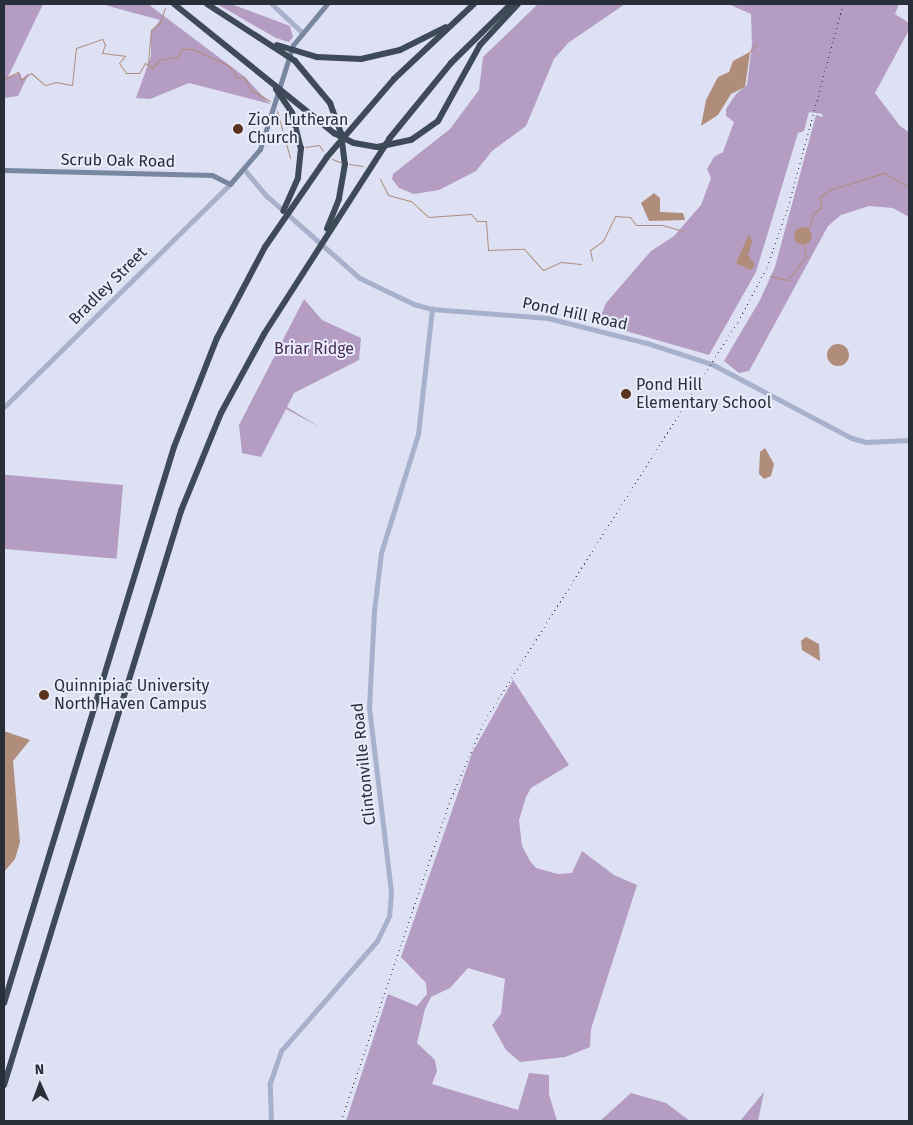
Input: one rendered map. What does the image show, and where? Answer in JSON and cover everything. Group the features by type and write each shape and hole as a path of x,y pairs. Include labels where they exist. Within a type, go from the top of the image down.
{"highway":[{"path":"174,4 269,80 281,92 346,140 377,147 407,142 443,116 480,45 518,4"},
{"path":"207,4 292,55 319,86 337,119 344,158 341,192 324,240"},
{"path":"4,1003 179,432 221,330 287,209 339,141 447,27 474,4"},
{"path":"4,1085 192,481 241,374 324,240 393,134 447,67 511,4"},
{"path":"292,55 326,59 366,58 406,48 447,27"},
{"path":"281,92 294,118 301,148 298,178 287,209"}],"main road":[{"path":"230,184 245,170 262,144 287,60 302,32 327,4"},
{"name":"Scrub Oak Road","path":"4,170 210,175 230,184"}],"street":[{"path":"272,4 302,32"},
{"name":"Pond Hill Road","path":"245,170 267,196 363,280 432,309 548,318 648,343 712,364 852,438 866,442 896,438 909,440"},
{"name":"Bradley Street","path":"4,407 230,184"},
{"name":"Clintonville Road","path":"271,1121 270,1083 281,1051 377,941 390,910 369,712 372,642 379,564 418,434 432,309"}],"green space":[{"path":"4,4 43,4 8,77 20,73 22,79 29,73 18,96 4,98"},
{"path":"101,4 148,4 245,77 270,104 189,83 150,99 136,98 151,56 151,32 160,20"},
{"path":"217,4 231,4 290,26 293,37 289,42 276,38"},
{"path":"538,4 625,4 568,43 554,59 526,126 492,151 476,171 439,190 414,194 399,188 392,179 393,174 450,129 479,90 483,57"},
{"path":"728,4 899,4 895,14 909,23 909,30 875,93 900,126 909,132 909,217 893,208 869,206 841,215 828,226 749,371 739,373 724,361 760,300 775,267 816,115 823,117 822,114 809,112 804,131 798,133 756,272 709,355 598,323 606,303 651,251 674,236 701,205 711,178 707,169 714,157 723,152 734,122 726,116 726,109 736,94 747,85 752,44 751,14"},
{"name":"Briar Ridge","path":"304,299 322,320 361,338 359,360 294,393 287,407 321,428 286,409 261,457 242,453 239,425"},
{"path":"4,475 123,485 117,559 4,549"},
{"path":"513,680 569,765 531,788 526,797 519,820 522,846 530,861 536,868 558,874 572,873 582,851 614,875 637,885 591,1029 590,1047 565,1057 520,1062 506,1050 492,1025 501,1014 505,979 468,968 450,988 431,997 425,1009 417,1043 435,1060 437,1071 432,1084 518,1110 529,1073 549,1075 549,1094 557,1121 346,1121 388,994 417,1006 427,994 426,983 401,957 472,753"},
{"path":"764,1092 758,1121 740,1121"},
{"path":"631,1093 666,1103 690,1121 600,1121"}],"shaded area":[{"path":"750,52 745,87 731,94 718,115 701,126 706,100 718,77 729,72 733,61"},
{"path":"654,193 660,198 660,212 683,213 685,220 649,221 641,203"},
{"path":"803,227 809,230 812,236 809,242 803,245 797,242 794,236 797,230"},
{"path":"749,234 752,242 748,255 755,265 751,270 736,263"},
{"path":"838,344 846,347 849,355 846,363 838,366 830,363 827,355 830,347"},
{"path":"765,448 774,464 771,476 764,479 759,474 760,452"},
{"path":"806,637 819,644 820,661 802,650 801,641"},
{"path":"4,731 30,740 13,761 20,842 15,859 4,872"}],"waterway":[{"path":"148,63 151,30 160,23 165,8"},
{"path":"4,79 18,72 21,80 31,73 45,85 56,82 72,85 76,48 102,39 105,44 102,53 125,56 119,63 126,73 139,73 145,63 153,68 158,60 178,57 181,49 192,49 226,64 234,71 235,78 244,77 251,90 270,101"},
{"path":"749,52 756,44"},
{"path":"277,111 290,158"},
{"path":"305,147 319,145 323,151"},
{"path":"332,159 340,162"},
{"path":"349,164 363,166"},
{"path":"809,228 813,213 821,208 820,197 829,190 884,173 908,187 909,193"},
{"path":"380,179 388,195 411,201 428,217 471,214 477,221 486,221 488,250 524,249 543,270 561,262 581,264"},
{"path":"592,260 590,250 603,241 615,216 630,217 636,225 662,225 683,231"},
{"path":"770,276 788,280 806,256 804,246"}],"railway":[{"path":"341,1121 449,803 485,720 738,322 767,267 788,207 843,4"}],"place":[{"name":"Zion Lutheran Church","path":"238,129"},
{"name":"Pond Hill Elementary School","path":"626,394"},
{"name":"Quinnipiac University North Haven Campus","path":"44,695"}]}
